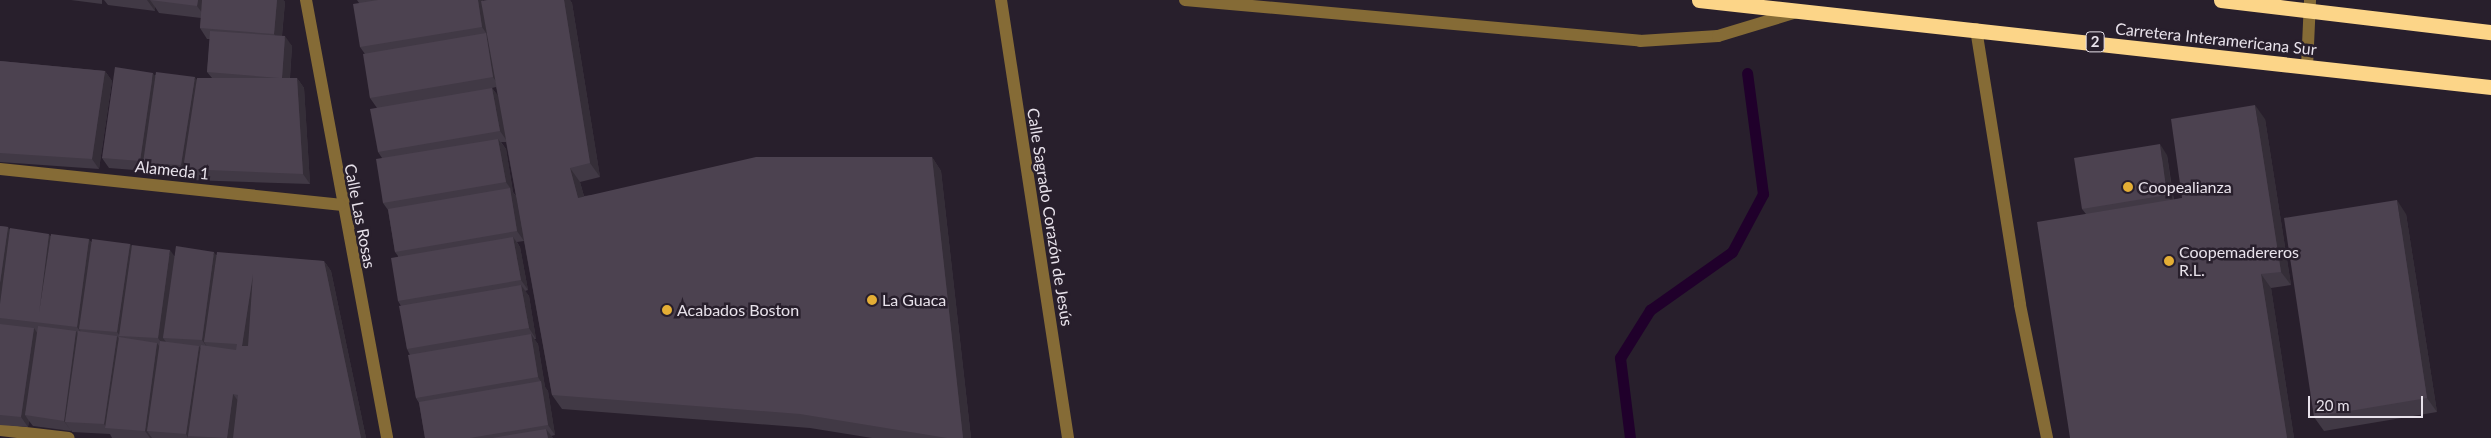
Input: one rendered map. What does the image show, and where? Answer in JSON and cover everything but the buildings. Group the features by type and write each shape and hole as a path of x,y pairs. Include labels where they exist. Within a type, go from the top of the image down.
{"highway":[{"name":"Carretera Interamericana Sur","path":"1699,0 1976,29 2491,88"},
{"path":"2221,0 2310,5 2491,32"}],"street":[{"name":"Calle Las Rosas","path":"306,0 340,205 387,438"},
{"name":"Calle Sagrado Corazón de Jesús","path":"1001,0 1068,438"},
{"path":"1185,0 1640,41 1718,36 1800,12"},
{"path":"2307,67 2310,5"},
{"path":"1976,29 2020,305 2047,438"},
{"name":"Alameda 1","path":"0,169 340,205"},
{"path":"0,430 69,438"}],"waterway":[{"path":"1630,438 1620,358 1650,310 1732,252 1763,194 1747,73"}],"place":[{"name":"Coopealianza","path":"2128,187"},
{"name":"Coopemadereros R.L.","path":"2169,261"},
{"name":"La Guaca","path":"872,300"},
{"name":"Acabados Boston","path":"667,310"}]}
